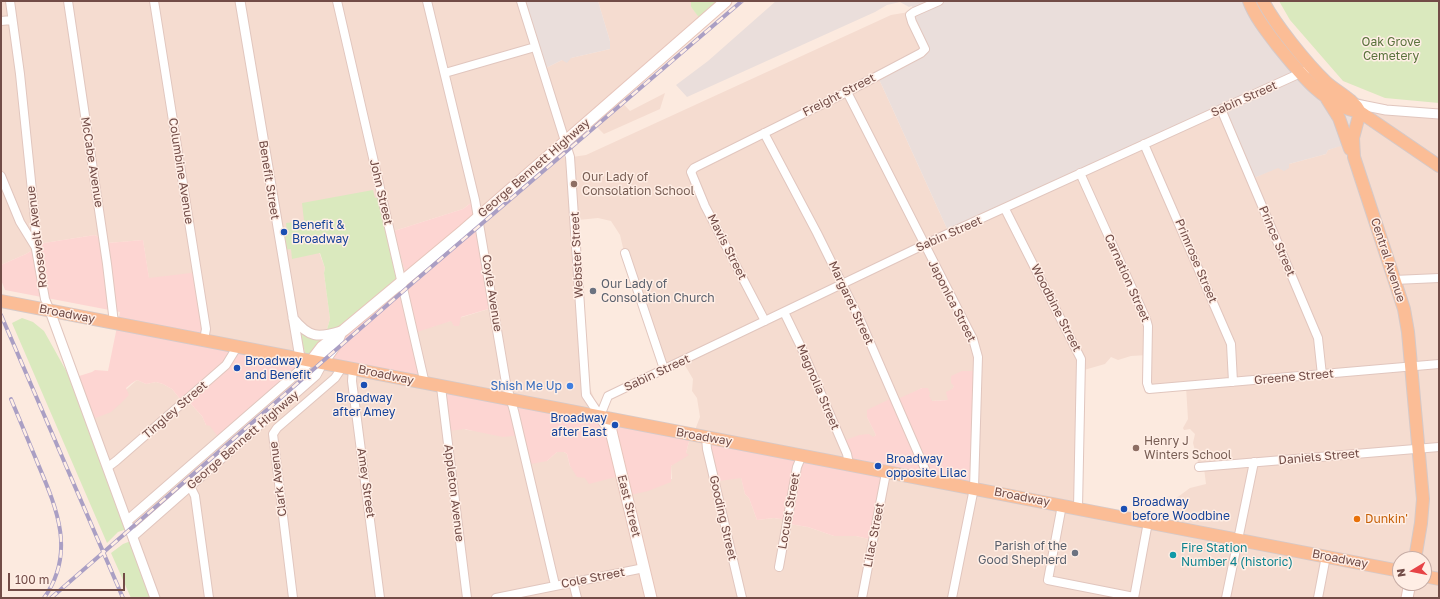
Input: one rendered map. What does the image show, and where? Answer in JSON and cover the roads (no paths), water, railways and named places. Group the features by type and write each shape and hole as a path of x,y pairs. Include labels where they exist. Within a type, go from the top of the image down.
{"main road":[{"name":"George Bennett Highway","path":"318,361 336,344 342,332 479,217 726,1"},
{"path":"1263,1 1280,27 1313,67 1339,93 1439,166"},
{"path":"1249,3 1266,30 1300,74 1326,96 1349,110 1358,108"},
{"path":"1326,96 1339,118 1354,157"},
{"name":"Central Avenue","path":"1358,108 1353,138 1354,157 1406,320 1418,448 1422,512 1416,551"},
{"name":"Broadway","path":"4,302 114,324 318,361 425,384 600,416 625,423 802,455 886,473 927,479 1392,569"},
{"name":"East Street","path":"600,416 611,431 651,598"}],"street":[{"name":"Roosevelt Avenue","path":"10,1 20,74 36,248 45,299 108,466 155,598"},
{"name":"McCabe Avenue","path":"68,1 106,256 114,324"},
{"name":"Columbine Avenue","path":"154,1 206,330 204,340"},
{"name":"Benefit Street","path":"240,1 300,358"},
{"name":"John Street","path":"337,1 425,384"},
{"name":"Coyle Avenue","path":"427,1 479,217 506,383 512,400 555,585"},
{"name":"Webster Street","path":"521,1 570,157 586,396 600,416"},
{"name":"Freight Street","path":"691,172 694,168 847,92 921,53 925,49 910,15 939,1"},
{"path":"1,21 12,20"},
{"path":"445,72 536,47"},
{"name":"Sabin Street","path":"600,416 608,396 842,283 1313,67"},
{"name":"Japonica Street","path":"847,92 973,339 978,357 974,488 952,598"},
{"path":"1358,108 1439,114"},
{"name":"Prince Street","path":"1221,109 1318,338 1322,375"},
{"name":"Margaret Street","path":"764,133 842,283 926,470 927,479"},
{"name":"Primrose Street","path":"1144,144 1231,344 1233,382"},
{"name":"Mavis Street","path":"691,172 705,206 765,321"},
{"name":"Carnation Street","path":"1080,173 1146,319 1148,326 1147,383 1149,389"},
{"path":"1,176 20,222 36,248"},
{"name":"Woodbine Street","path":"1005,209 1081,359 1078,508"},
{"path":"625,253 664,369"},
{"path":"1394,280 1439,278"},
{"name":"Magnolia Street","path":"784,312 801,347 844,447 849,464"},
{"path":"292,317 310,334 319,336 342,332"},
{"name":"Tingley Street","path":"108,466 116,461 226,365 237,347"},
{"name":"George Bennett Highway","path":"132,536 316,375 318,361"},
{"name":"George Bennett Highway","path":"127,521 318,361"},
{"name":"Greene Street","path":"1149,389 1439,364"},
{"name":"Clark Avenue","path":"293,598 273,434 277,428 348,367"},
{"name":"Amey Street","path":"348,367 352,381 380,598"},
{"name":"Appleton Avenue","path":"441,387 467,598"},
{"name":"Gooding Street","path":"706,437 707,449 742,598"},
{"name":"Daniels Street","path":"1199,467 1439,447"},
{"name":"Locust Street","path":"779,567 797,467 802,455"},
{"path":"1226,598 1254,462"},
{"name":"Lilac Street","path":"862,598 886,473"},
{"path":"190,486 194,496 209,598"},
{"path":"1062,505 1048,580 1134,598 1148,522"},
{"path":"1318,598 1326,556"},
{"name":"Cole Street","path":"496,598 644,568"},
{"path":"573,582 577,598"}],"railway":[{"path":"51,598 416,280 742,1"},
{"path":"1,315 123,598"},
{"path":"11,399 45,481 57,514 60,531 61,548 59,564 54,581 44,598"}],"place":[{"name":"Our Lady of Consolation School","path":"574,184"},
{"name":"Benefit & Broadway","path":"284,232"},
{"name":"Our Lady of Consolation Church","path":"593,291"},
{"name":"Broadway and Benefit","path":"237,368"},
{"name":"Broadway after Amey","path":"364,385"},
{"name":"Shish Me Up","path":"570,386"},
{"name":"Broadway after East","path":"615,425"},
{"name":"Henry J Winters School","path":"1136,448"},
{"name":"Broadway opposite Lilac","path":"878,466"},
{"name":"Broadway before Woodbine","path":"1124,509"},
{"name":"Dunkin'","path":"1357,519"},
{"name":"Parish of the Good Shepherd","path":"1075,553"},
{"name":"Fire Station Number 4 (historic)","path":"1173,555"}],"park label":[{"name":"Oak Grove Cemetery","path":"1391,49"}]}
